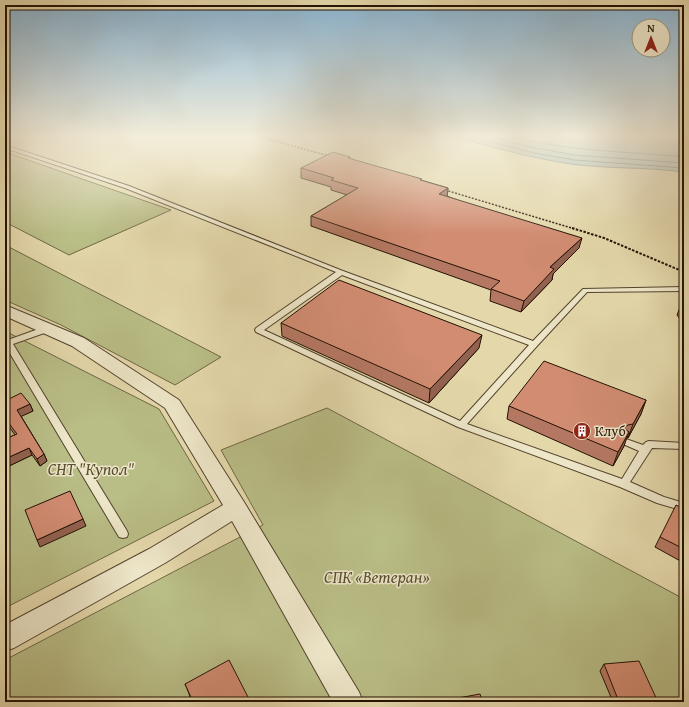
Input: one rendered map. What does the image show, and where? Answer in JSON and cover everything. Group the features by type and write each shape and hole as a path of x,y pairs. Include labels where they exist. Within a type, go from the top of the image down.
{"street":[{"path":"5,310 78,342 172,404 236,508 349,702"},
{"path":"5,639 157,556 236,508"}],"lane":[{"path":"76,169 128,186 341,272 534,344"},
{"path":"341,272 258,330 461,425 624,484 661,500 684,507"},
{"path":"461,425 585,290 684,289"},
{"path":"47,329 8,343 123,534"},
{"path":"626,442 645,450"},
{"path":"624,484 649,444 684,446"}],"path":[{"path":"442,189 604,238 684,272"}],"green space":[{"path":"5,169 54,169 171,210 69,255 5,222"},
{"path":"5,245 221,357 175,385 61,325 5,300"},
{"name":"СНТ \"Купол\"","path":"5,331 159,409 214,501 5,608"},
{"name":"СПК «Ветеран»","path":"327,408 684,599 684,702 5,702 5,660 263,525 221,450"}],"water":[{"path":"656,169 684,169 684,172"}],"building":[{"path":"304,169 387,169 448,188 439,194 582,238 550,267 554,269 524,301 491,289 500,281 311,216 358,188 331,180 334,178"},
{"path":"339,280 482,335 430,389 281,323"},
{"name":"Клуб","path":"544,361 646,400 633,424 625,427 625,429 629,432 618,452 509,406"},
{"path":"21,393 30,404 17,410 44,454 37,459 29,448 5,459 5,439 17,434 5,418 5,401"},
{"path":"70,491 83,519 37,540 25,510"},
{"path":"676,505 684,509 684,549 660,537"},
{"path":"229,660 249,699 244,702 193,702 185,684"},
{"path":"639,661 658,702 619,702 604,664"},
{"path":"480,694 483,702 442,702 442,701"}],"place":[{"name":"Клуб","path":"582,431"}]}
